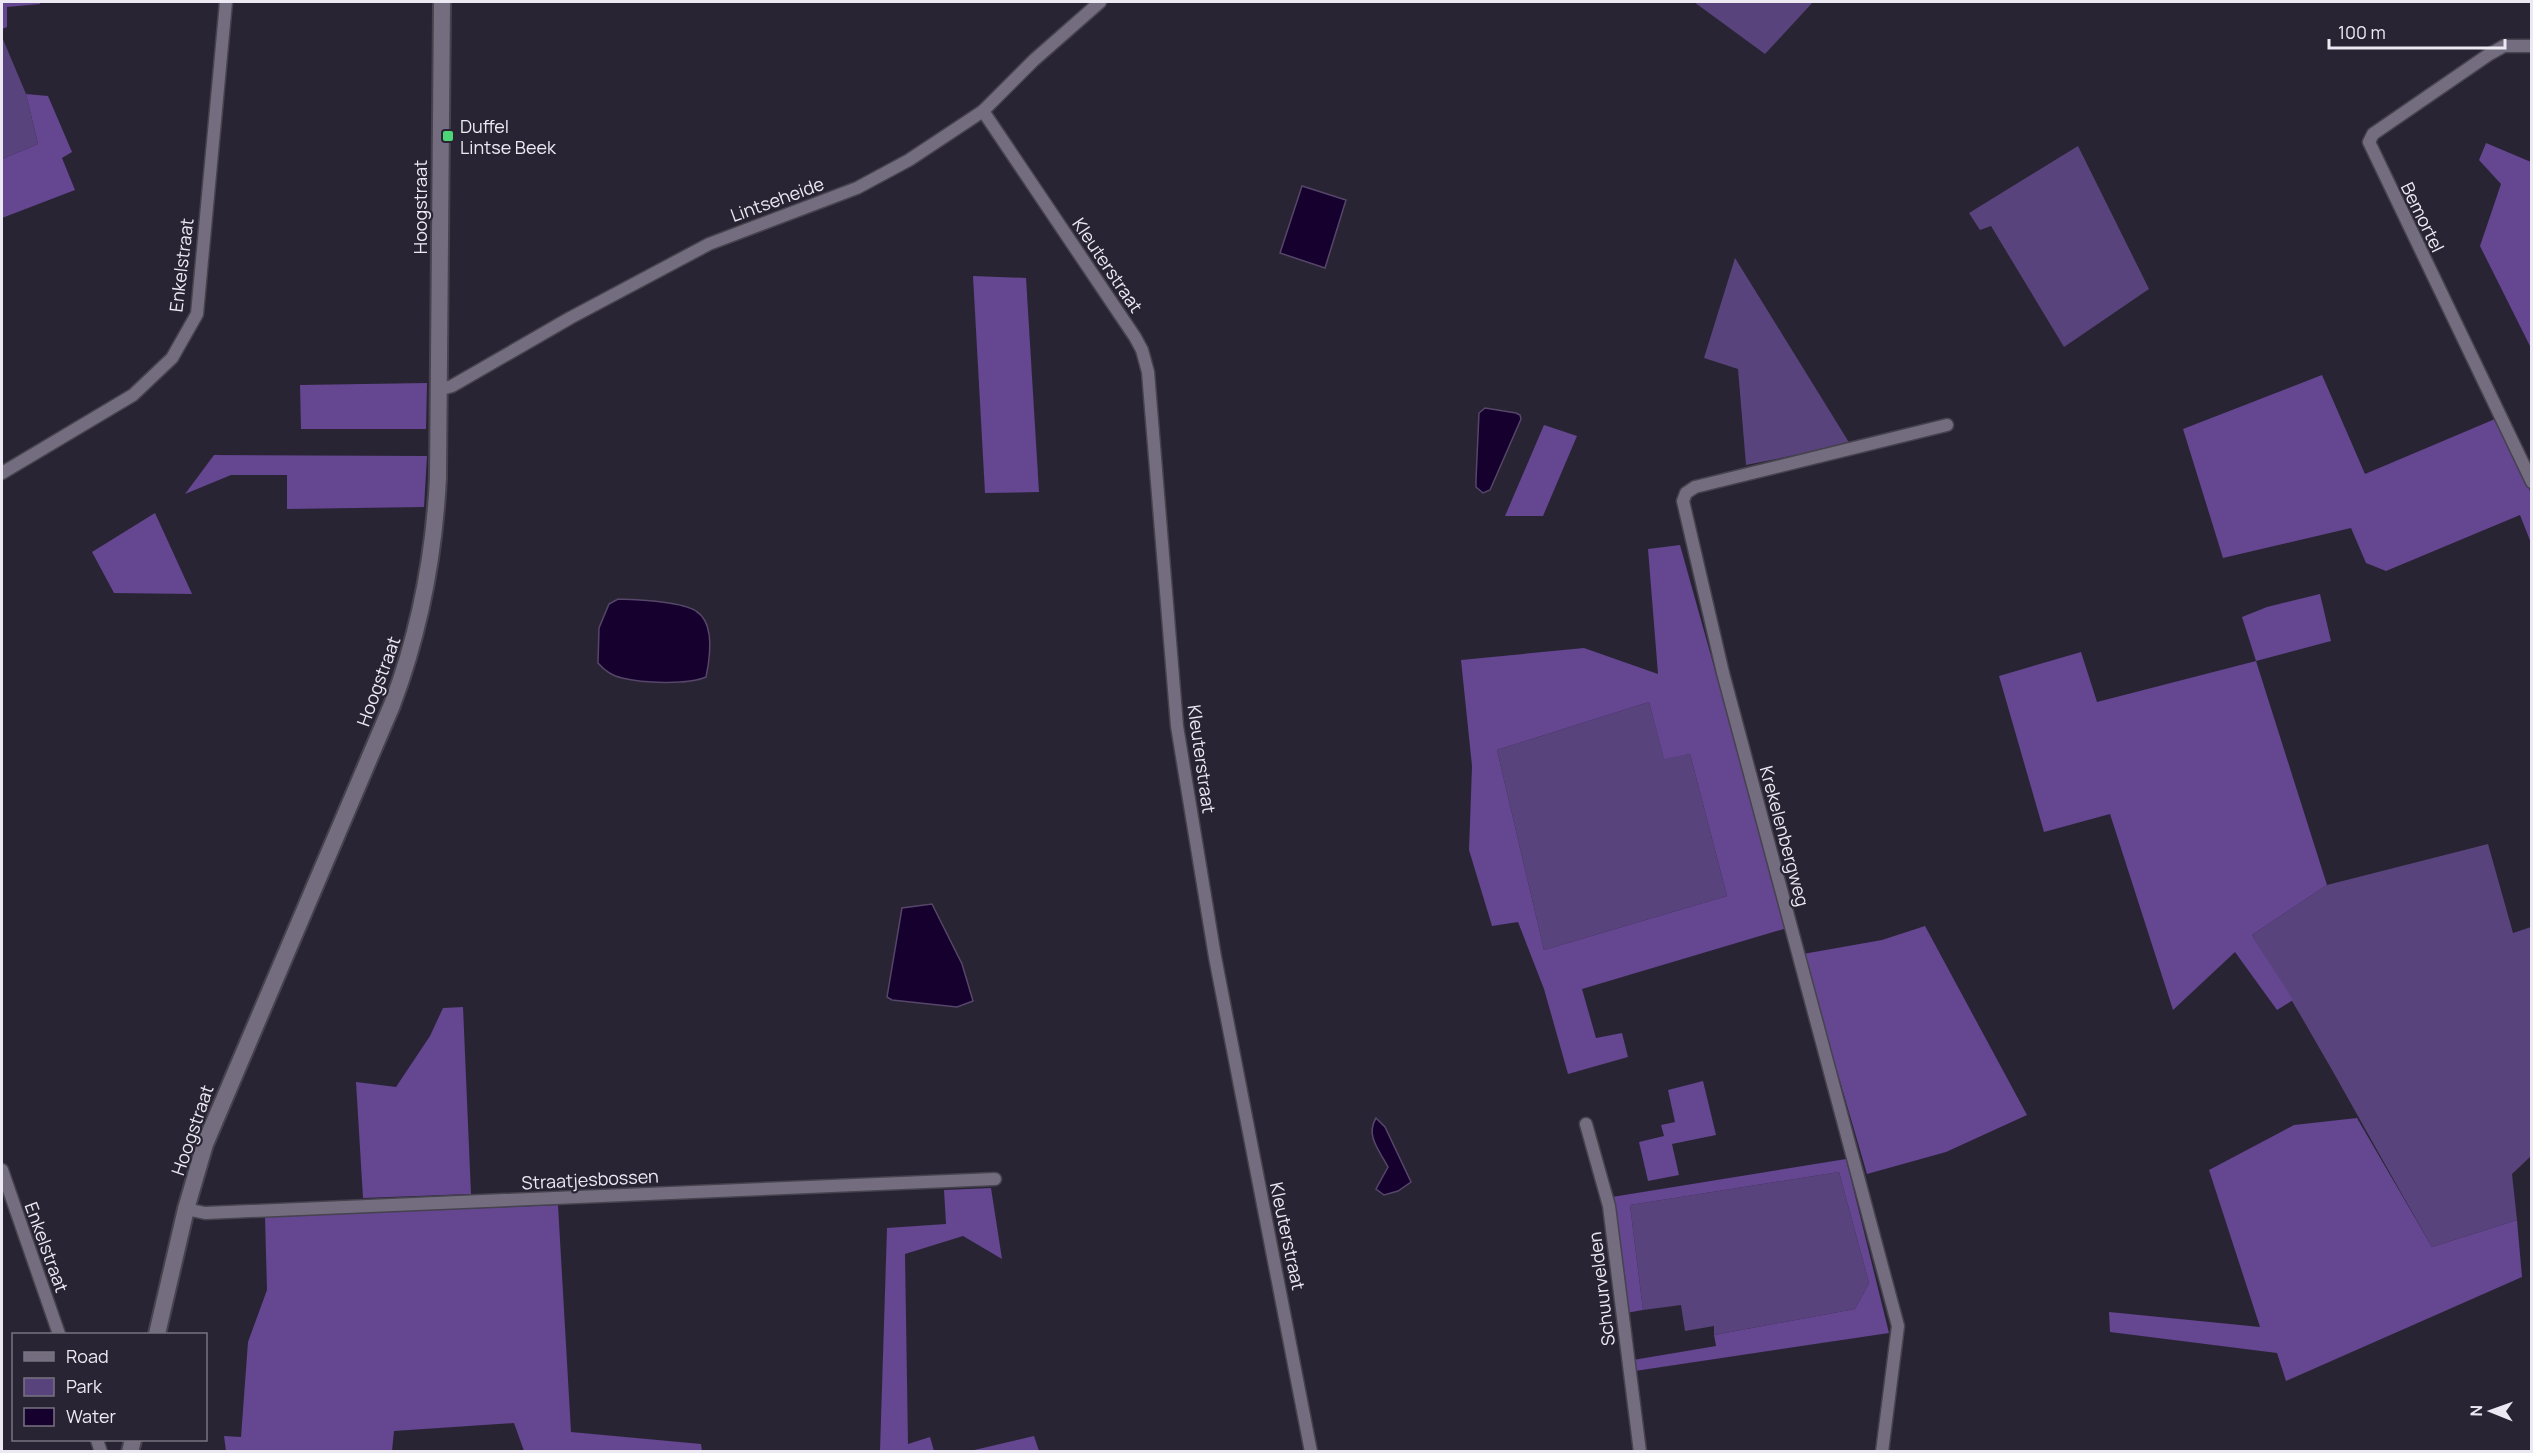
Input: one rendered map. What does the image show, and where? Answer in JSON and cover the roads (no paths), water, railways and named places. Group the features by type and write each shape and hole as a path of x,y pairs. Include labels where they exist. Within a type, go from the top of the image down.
{"street":[{"name":"Enkelstraat","path":"2,473 133,395 172,358 196,314 226,2"},
{"name":"Hoogstraat","path":"157,1333 186,1209 205,1144 230,1080 311,897 407,665 425,596 434,541 438,478 442,2"},
{"name":"Lintseheide","path":"438,390 452,386 601,301 709,244 857,188 933,146 983,111 1034,60 1100,2"},
{"name":"Bemortel","path":"2532,46 2504,46 2488,55 2373,134 2369,142 2532,482"},
{"name":"Kleuterstraat","path":"983,111 1135,337 1142,350 1148,372 1177,726 1215,957 1311,1452"},
{"name":"Krekelenbergweg","path":"1882,1452 1898,1326 1726,684 1683,501 1686,493 1695,487 1947,425"},
{"name":"Schuurvelden","path":"1586,1124 1609,1206 1640,1452"},
{"name":"Enkelstraat","path":"2,1170 59,1333"},
{"name":"Straatjesbossen","path":"186,1209 205,1213 995,1179"}],"water":[{"path":"1302,186 1346,200 1325,268 1280,253"},
{"path":"1485,408 1516,413 1521,419 1490,490 1483,493 1476,487 1476,479 1479,413"},
{"path":"618,599 669,603 696,611 702,617 709,632 710,651 706,677 677,682 641,681 618,677 603,668 598,663 599,628 609,604"},
{"path":"932,904 962,964 973,1001 957,1007 892,1000 887,997 902,908"},
{"path":"1376,1118 1385,1127 1411,1182 1398,1191 1384,1195 1376,1189 1388,1167 1373,1137 1372,1131"}],"place":[{"name":"Duffel Lintse Beek","path":"448,136"}]}
